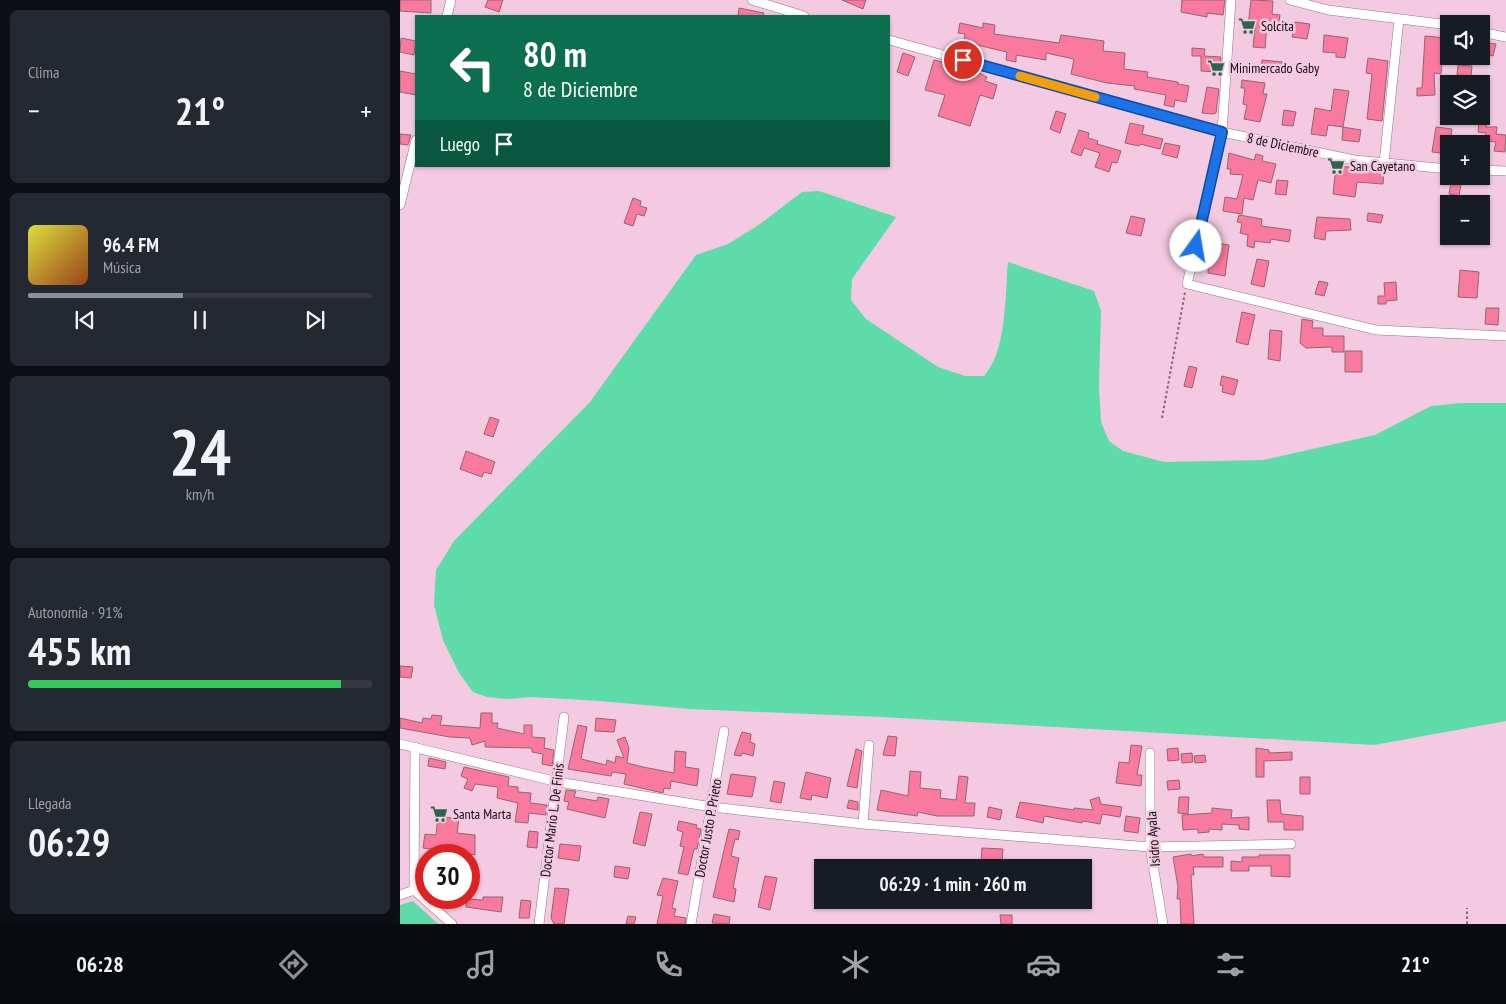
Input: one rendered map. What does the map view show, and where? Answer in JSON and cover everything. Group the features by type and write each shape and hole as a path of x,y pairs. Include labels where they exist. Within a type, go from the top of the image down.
{"street":[{"path":"447,15 451,0"},
{"path":"752,0 801,15"},
{"path":"1232,0 1222,132 1187,284 1376,330 1506,336"},
{"path":"1290,0 1328,10 1440,24"},
{"path":"1384,163 1399,19"},
{"path":"1490,34 1506,37"},
{"name":"8 de Diciembre","path":"890,40 1222,132 1354,160 1440,168"},
{"path":"400,205 415,144"},
{"path":"1490,170 1506,171"},
{"name":"Doctor Mario L. De Finis","path":"539,924 558,782 564,716"},
{"name":"Doctor Justo P. Prieto","path":"691,924 724,732"},
{"path":"400,744 558,782 712,807 864,824 1150,847 1292,844"},
{"path":"864,824 869,745"},
{"path":"415,747 414,890 452,924"},
{"name":"Isidro Ayala","path":"1150,753 1150,847 1164,924"},
{"path":"400,895 414,890"}],"path":[{"path":"1162,418 1187,284"},
{"path":"1467,908 1467,924"}],"green space":[{"path":"819,191 896,217 852,279 851,300 866,319 938,367 965,376 984,376 992,365 1004,322 1008,262 1094,291 1101,311 1099,387 1101,422 1109,441 1123,451 1164,462 1263,460 1375,435 1431,406 1460,403 1506,403 1506,721 1374,745 881,717 689,709 531,697 507,699 487,697 473,692 459,673 443,640 434,605 436,570 454,541 590,402 696,255 728,244 760,224 802,192"},
{"path":"413,901 415,909 422,909 438,924 400,924 400,905"}],"building":[{"path":"400,0 431,0 431,13 400,11"},
{"path":"488,0 503,0 499,12 485,7"},
{"path":"842,0 866,0 863,9"},
{"path":"1182,0 1225,0 1223,15 1207,13 1207,17 1181,12"},
{"path":"1251,0 1273,1 1272,14 1280,15 1278,28 1267,25 1265,48 1253,47 1255,28 1248,26"},
{"path":"739,8 764,13 763,15 738,15"},
{"path":"1295,22 1310,24 1307,39 1292,37"},
{"path":"960,23 983,28 983,23 995,25 994,34 1059,43 1061,35 1104,41 1103,51 1125,53 1124,69 1148,72 1147,77 1178,82 1178,84 1189,86 1186,102 1175,100 1174,107 1164,105 1166,95 1134,89 1135,86 1107,83 1071,74 1074,59 1046,53 1046,60 1016,55 1016,62 1006,60 1007,52 964,42 965,34 958,33"},
{"path":"1324,35 1348,38 1345,58 1336,57 1336,53 1323,52"},
{"path":"1425,36 1440,37 1440,65 1442,65 1441,74 1434,73 1435,95 1417,96 1417,88 1422,88"},
{"path":"401,38 415,41 414,55 400,52"},
{"path":"1490,43 1496,44 1493,56 1490,55"},
{"path":"1192,48 1205,49 1204,56 1221,57 1220,72 1201,71 1201,56 1192,56"},
{"path":"903,53 915,57 908,76 897,72"},
{"path":"1368,58 1388,61 1382,121 1367,119 1372,74 1366,73"},
{"path":"934,60 973,70 987,77 985,81 997,85 993,99 980,95 970,126 938,116 945,95 925,90"},
{"path":"1262,60 1283,62 1282,73 1261,71"},
{"path":"1458,65 1472,66 1471,75 1457,75"},
{"path":"400,71 415,74 415,95 400,92"},
{"path":"1242,80 1265,83 1263,94 1267,94 1260,122 1244,119 1247,105 1243,104 1245,88 1241,88"},
{"path":"1207,87 1219,89 1216,113 1213,114 1202,113"},
{"path":"1334,89 1349,91 1343,127 1328,125 1326,136 1311,134 1315,108 1331,111"},
{"path":"1284,110 1296,112 1293,126 1282,125"},
{"path":"1056,111 1066,114 1060,133 1050,129"},
{"path":"1130,123 1144,126 1142,134 1163,139 1160,149 1140,144 1139,146 1125,143"},
{"path":"1479,125 1497,127 1496,134 1506,135 1505,152 1494,151 1496,142 1490,141 1490,135 1478,132"},
{"path":"1343,127 1361,130 1359,142 1342,140"},
{"path":"1436,127 1452,129 1451,135 1440,135 1440,153 1432,152"},
{"path":"1079,130 1089,133 1088,138 1098,141 1097,144 1121,151 1117,163 1112,162 1109,172 1095,167 1100,153 1084,148 1081,156 1071,152"},
{"path":"400,134 411,135 408,145 400,144"},
{"path":"1165,143 1180,146 1177,158 1162,154"},
{"path":"1229,153 1254,160 1256,154 1263,156 1262,161 1276,164 1271,183 1258,180 1253,200 1244,198 1242,214 1223,211 1225,197 1237,199 1243,175 1230,174 1231,169 1227,169"},
{"path":"1336,166 1384,170 1383,184 1357,182 1355,197 1333,194"},
{"path":"1277,180 1288,181 1286,195 1275,194"},
{"path":"1451,185 1461,185 1459,195 1449,194"},
{"path":"633,198 641,201 640,206 647,208 644,216 637,214 633,226 624,223"},
{"path":"1368,213 1383,215 1381,223 1367,221"},
{"path":"1239,215 1262,219 1261,226 1291,230 1289,242 1271,239 1270,243 1255,241 1254,248 1247,246 1248,235 1240,233 1242,223 1237,222"},
{"path":"1131,216 1145,219 1141,236 1126,233"},
{"path":"1317,217 1350,219 1351,230 1326,231 1325,240 1314,238"},
{"path":"1210,242 1229,245 1225,276 1208,273"},
{"path":"1257,259 1269,261 1264,287 1251,284"},
{"path":"1460,270 1479,272 1477,298 1458,297"},
{"path":"1319,281 1328,283 1324,296 1315,294"},
{"path":"1396,282 1397,300 1386,301 1386,304 1378,304 1378,296 1385,296 1384,283"},
{"path":"1486,308 1499,308 1498,325 1485,324"},
{"path":"1242,312 1255,315 1248,345 1236,342"},
{"path":"1302,319 1313,321 1312,328 1323,328 1323,336 1344,336 1344,352 1332,352 1332,347 1306,348 1300,343"},
{"path":"1270,330 1282,331 1280,361 1268,359"},
{"path":"1345,351 1362,351 1362,372 1345,372"},
{"path":"1189,366 1197,368 1192,388 1184,386"},
{"path":"1222,376 1238,380 1234,395 1222,392 1223,386 1220,385"},
{"path":"490,417 499,420 493,437 484,434"},
{"path":"466,451 495,462 491,474 484,472 482,477 460,469"},
{"path":"400,666 413,667 411,678 400,677"},
{"path":"481,713 492,713 492,723 498,723 497,728 524,734 524,725 532,725 532,737 545,738 544,748 554,750 552,766 542,764 543,754 532,752 532,748 485,747 485,741 472,745 470,738 450,737 400,728 400,718 422,723 423,718 431,719 432,715 442,716 440,725 480,728"},
{"path":"596,718 616,720 614,732 595,731"},
{"path":"578,725 587,727 581,759 606,765 607,760 615,763 616,756 624,758 617,740 625,737 629,748 627,763 643,767 674,773 675,751 686,752 685,767 699,769 697,786 671,781 670,789 664,788 663,793 624,784 626,774 612,772 611,776 568,769"},
{"path":"742,732 751,734 750,742 755,744 753,756 742,753 741,756 734,755"},
{"path":"888,736 897,737 895,756 883,755"},
{"path":"1131,745 1142,746 1137,775 1142,775 1141,786 1116,783 1119,762 1129,763"},
{"path":"1178,748 1179,760 1168,761 1167,749"},
{"path":"1256,748 1269,750 1269,753 1292,752 1292,760 1264,761 1264,777 1256,777"},
{"path":"856,749 862,751 857,788 847,786"},
{"path":"1192,753 1193,762 1182,763 1181,754"},
{"path":"1205,755 1206,762 1195,763 1194,756"},
{"path":"429,758 446,762 445,769 428,766"},
{"path":"464,767 509,777 508,786 518,787 518,792 531,793 530,803 547,805 546,815 529,813 528,823 515,822 518,803 497,798 498,787 475,784 472,791 464,788 468,779 461,776"},
{"path":"910,771 921,772 920,788 941,790 940,798 956,800 959,776 968,777 965,803 975,803 974,816 937,816 918,812 917,816 877,810 881,790 908,796"},
{"path":"806,772 831,778 827,798 812,795 811,800 800,798"},
{"path":"731,774 756,777 752,797 727,794"},
{"path":"1300,777 1310,777 1310,794 1300,794"},
{"path":"1179,780 1180,789 1168,790 1167,781"},
{"path":"774,781 785,783 781,803 770,801"},
{"path":"566,790 576,791 574,797 597,801 598,797 609,799 605,818 567,809 569,802 564,801"},
{"path":"1099,797 1101,804 1122,807 1120,817 1102,814 1100,824 1083,821 1082,823 1044,816 1043,823 1016,817 1020,802 1074,810 1074,808 1093,810 1090,800"},
{"path":"1179,797 1189,797 1188,814 1178,813"},
{"path":"849,800 858,802 858,810 847,808"},
{"path":"1267,800 1280,800 1281,814 1303,816 1303,830 1284,830 1284,822 1268,822"},
{"path":"989,807 1002,810 1000,820 987,817"},
{"path":"1212,808 1232,810 1231,818 1249,817 1249,830 1239,829 1239,825 1222,824 1222,830 1209,829 1209,832 1198,833 1198,829 1183,830 1182,815 1212,813"},
{"path":"640,812 652,814 645,846 633,843"},
{"path":"438,816 459,819 457,833 475,835 475,844 424,844 425,834 436,835"},
{"path":"1126,816 1140,818 1138,833 1124,831"},
{"path":"679,821 697,825 696,828 701,829 697,849 694,849 688,875 678,873 684,847 680,846 683,832 677,830"},
{"path":"729,829 740,831 738,840 735,839 731,856 739,858 733,888 736,889 734,902 713,897"},
{"path":"529,831 538,832 537,848 527,847"},
{"path":"560,844 581,846 579,861 558,858"},
{"path":"982,848 1003,849 1002,859 981,859"},
{"path":"1191,854 1191,856 1203,854 1204,857 1223,857 1223,867 1193,867 1194,875 1191,875 1194,924 1181,924 1180,899 1177,899 1178,887 1173,857"},
{"path":"1259,855 1290,855 1290,877 1271,876 1271,866 1249,866 1249,871 1231,871 1231,861 1242,862 1242,857 1259,857"},
{"path":"615,866 630,868 628,879 614,877"},
{"path":"765,876 777,878 770,910 758,907"},
{"path":"663,878 678,881 672,908 676,909 674,916 686,918 685,924 657,924 663,896 657,895"},
{"path":"555,888 569,889 564,924 554,924 551,918"},
{"path":"483,897 503,897 501,912 480,909 480,900 483,900"},
{"path":"521,900 531,901 529,918 519,918"},
{"path":"714,914 730,917 729,924 712,923"},
{"path":"1000,915 1012,915 1012,924 1001,924"},
{"path":"628,916 636,917 634,924 626,924"}],"slow traffic":[{"path":"1020,76 1095,97"}],"place":[{"name":"Solcita","path":"1247,26"},
{"name":"Minimercado Gaby","path":"1216,68"},
{"name":"San Cayetano","path":"1336,166"},
{"name":"Santa Marta","path":"439,814"}],"route":[{"path":"963,60 1222,132 1196,246"}]}
